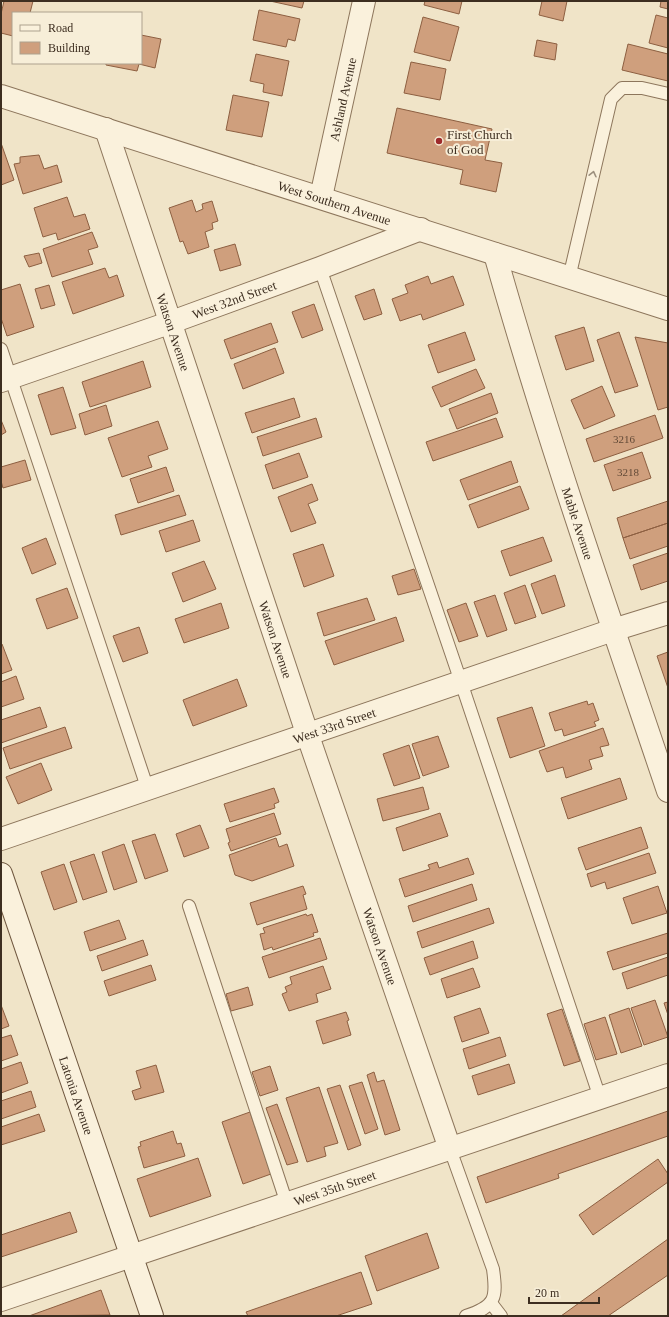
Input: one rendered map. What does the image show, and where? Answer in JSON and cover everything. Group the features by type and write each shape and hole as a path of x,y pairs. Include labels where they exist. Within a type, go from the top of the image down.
{"street":[{"name":"Ashland Avenue","path":"321,197 364,1"},
{"name":"West Southern Avenue","path":"1,96 668,309"},
{"name":"Watson Avenue","path":"106,129 169,323 308,736 450,1149"},
{"name":"West 32nd Street","path":"6,379 169,323 320,268 421,229"},
{"name":"Mable Avenue","path":"495,254 516,330 613,630 668,791"},
{"name":"West 33rd Street","path":"1,839 308,736 613,630 668,613"},
{"name":"Latonia Avenue","path":"1,874 152,1316"},
{"name":"West 35th Street","path":"1,1300 668,1075"}],"lane":[{"path":"569,278 611,99 622,88 642,88 668,94"},
{"path":"320,268 461,682 600,1098"},
{"path":"1,349 6,379 148,790"},
{"path":"189,906 287,1204"},
{"path":"450,1149 493,1268 495,1288 491,1303 480,1311 466,1316"},
{"path":"491,1303 501,1316"}],"building":[{"path":"4,1 33,1 30,12 12,12 12,36 1,33 1,14"},
{"path":"270,1 304,1 302,8"},
{"path":"425,1 462,1 459,14 424,5"},
{"path":"542,1 567,1 563,21 539,15"},
{"path":"661,1 668,1 668,9 660,7"},
{"path":"259,10 300,19 295,41 288,39 286,47 253,40"},
{"path":"656,15 668,18 668,48 649,43"},
{"path":"423,17 459,27 450,61 414,52"},
{"path":"142,35 161,39 155,68 139,64 142,64"},
{"path":"537,40 557,44 555,60 534,56"},
{"path":"628,44 668,54 668,81 622,70"},
{"path":"256,54 289,61 282,96 263,92 264,84 250,81"},
{"path":"411,62 446,69 440,100 404,93"},
{"path":"106,64 139,64 137,71"},
{"path":"233,95 269,102 262,137 226,130"},
{"name":"First Church of God","path":"397,108 492,129 485,160 502,163 496,192 460,184 463,170 387,153"},
{"path":"1,143 14,180 1,185"},
{"path":"39,155 44,169 57,165 62,182 23,194 14,164 20,163 20,157"},
{"path":"67,197 74,217 85,214 90,229 58,240 56,233 43,237 34,208"},
{"path":"192,200 196,212 203,209 202,204 212,201 218,221 212,223 213,229 205,232 209,247 188,254 183,241 180,242 169,208"},
{"path":"92,232 98,247 88,250 93,264 52,277 43,249"},
{"path":"235,244 241,265 220,271 214,250"},
{"path":"39,253 42,263 29,267 24,256"},
{"path":"105,268 109,278 117,275 124,296 73,314 62,282"},
{"path":"428,276 431,284 453,276 464,305 423,320 421,314 400,321 392,299 408,293 405,285"},
{"path":"20,284 34,327 7,336 1,318 1,290"},
{"path":"49,285 55,305 41,309 35,289"},
{"path":"374,289 382,314 364,320 355,296"},
{"path":"314,304 323,330 302,338 292,312"},
{"path":"271,323 278,342 231,359 224,340"},
{"path":"584,327 594,361 566,370 555,336"},
{"path":"465,332 475,360 438,373 428,345"},
{"path":"619,332 638,386 615,393 597,340"},
{"path":"635,337 668,343 668,407 658,410"},
{"path":"275,348 284,373 243,389 234,364"},
{"path":"143,361 151,387 90,407 82,382"},
{"path":"476,369 485,388 441,407 432,387"},
{"path":"602,386 615,416 584,429 571,400"},
{"path":"63,387 76,428 51,435 38,395"},
{"path":"491,393 498,413 457,429 449,409"},
{"path":"294,398 300,417 252,433 245,413"},
{"path":"106,405 112,426 85,435 79,414"},
{"path":"655,415 663,438 594,462 586,439"},
{"path":"316,418 322,437 263,456 257,437"},
{"path":"496,418 503,437 433,461 426,442"},
{"path":"1,420 6,432 1,435"},
{"path":"158,421 168,449 148,456 152,467 122,477 108,438"},
{"path":"642,452 651,478 613,491 604,465"},
{"path":"299,453 308,477 273,489 265,465"},
{"path":"25,460 31,480 3,488 1,481 1,467"},
{"path":"511,461 518,482 468,500 460,480"},
{"path":"166,467 174,491 138,503 130,479"},
{"path":"312,484 318,500 308,504 316,523 291,532 278,497"},
{"path":"520,486 529,509 478,528 469,505"},
{"path":"179,495 186,515 121,535 115,515"},
{"path":"668,501 668,523 623,538 617,518"},
{"path":"193,520 200,541 166,552 159,531"},
{"path":"668,523 668,546 630,559 623,538"},
{"path":"543,537 552,561 510,576 501,551"},
{"path":"46,538 56,564 32,574 22,548"},
{"path":"323,544 334,576 304,587 293,554"},
{"path":"668,553 668,581 641,590 633,565"},
{"path":"204,561 216,589 183,602 172,573"},
{"path":"414,569 421,589 398,595 392,576"},
{"path":"555,575 565,606 542,614 531,584"},
{"path":"525,585 536,617 515,624 504,593"},
{"path":"67,588 78,618 47,629 36,599"},
{"path":"495,595 507,630 487,637 474,602"},
{"path":"367,598 375,620 324,636 317,613"},
{"path":"221,603 229,628 184,643 175,619"},
{"path":"466,603 478,636 459,642 447,610"},
{"path":"396,617 404,641 334,665 325,641"},
{"path":"139,627 148,653 123,662 113,636"},
{"path":"2,644 12,670 1,674 1,645"},
{"path":"668,652 668,688 657,656"},
{"path":"16,676 24,699 1,707 1,682"},
{"path":"237,679 247,706 193,726 183,700"},
{"path":"587,701 588,705 593,703 599,720 594,722 596,726 564,736 562,729 555,731 549,713"},
{"path":"40,707 47,727 1,743 1,720"},
{"path":"532,707 545,746 510,758 497,718"},
{"path":"65,727 72,748 10,769 3,748"},
{"path":"603,728 609,745 600,747 603,756 589,760 592,769 566,778 563,767 547,772 539,751"},
{"path":"438,736 449,767 423,776 412,744"},
{"path":"409,745 420,778 394,786 383,754"},
{"path":"41,763 52,790 18,804 6,777"},
{"path":"620,778 627,799 568,819 561,798"},
{"path":"423,787 429,809 383,821 377,799"},
{"path":"274,788 279,802 274,804 275,808 230,822 224,804"},
{"path":"274,813 281,834 231,851 226,829"},
{"path":"440,813 448,836 403,851 396,828"},
{"path":"200,825 209,848 184,857 176,834"},
{"path":"641,827 648,848 586,870 578,848"},
{"path":"155,834 168,871 145,879 132,841"},
{"path":"276,838 279,847 287,844 294,866 252,881 235,875 229,855"},
{"path":"124,844 137,882 114,890 102,852"},
{"path":"649,853 656,873 607,889 605,882 591,887 587,874"},
{"path":"94,854 107,892 83,900 70,862"},
{"path":"468,858 474,874 405,897 399,879 430,869 428,865 437,862 439,868"},
{"path":"64,864 77,902 54,910 41,872"},
{"path":"472,884 477,900 413,922 408,906"},
{"path":"303,886 306,894 303,895 307,909 257,925 250,903"},
{"path":"658,886 667,913 632,924 623,898"},
{"path":"489,908 494,923 422,948 417,932"},
{"path":"306,914 307,916 312,914 318,932 313,933 314,936 273,950 272,947 264,950 260,934 265,933 263,928"},
{"path":"119,920 126,939 90,951 84,932"},
{"path":"668,933 668,953 613,970 607,952"},
{"path":"320,938 327,959 269,978 262,957"},
{"path":"143,940 148,955 102,971 97,956"},
{"path":"473,941 478,958 430,975 424,958"},
{"path":"668,957 668,975 627,989 622,973"},
{"path":"151,965 156,980 109,996 104,981"},
{"path":"323,966 331,989 316,994 318,1002 289,1011 282,994 287,992 285,987 292,984 290,977"},
{"path":"473,968 480,987 447,998 441,979"},
{"path":"248,987 253,1005 231,1011 226,994"},
{"path":"655,1000 668,1037 644,1045 631,1008"},
{"path":"668,1002 668,1015 664,1003"},
{"path":"1,1005 9,1026 1,1029"},
{"path":"480,1008 489,1033 462,1042 454,1017"},
{"path":"629,1008 642,1046 621,1053 609,1015"},
{"path":"562,1009 580,1061 564,1066 547,1014"},
{"path":"346,1012 349,1020 347,1021 351,1035 323,1044 316,1021"},
{"path":"605,1017 617,1054 596,1060 584,1024"},
{"path":"11,1035 18,1055 1,1061 1,1038"},
{"path":"500,1037 506,1056 469,1069 463,1049"},
{"path":"21,1062 28,1083 1,1093 1,1069"},
{"path":"509,1064 515,1083 478,1095 472,1076"},
{"path":"156,1065 164,1092 135,1100 132,1091 141,1088 136,1071"},
{"path":"270,1066 278,1090 260,1096 252,1072"},
{"path":"374,1072 377,1082 384,1080 400,1130 385,1135 367,1075"},
{"path":"362,1082 378,1129 365,1134 349,1086"},
{"path":"340,1085 361,1145 348,1150 327,1089"},
{"path":"319,1087 338,1143 324,1147 326,1156 307,1162 286,1098"},
{"path":"31,1091 36,1107 1,1119 1,1101"},
{"path":"277,1104 298,1162 287,1165 266,1108"},
{"path":"668,1111 668,1136 558,1174 559,1178 486,1203 477,1177"},
{"path":"250,1112 271,1174 243,1184 222,1122"},
{"path":"39,1114 45,1131 1,1145 1,1127"},
{"path":"173,1131 177,1144 181,1143 185,1156 144,1168 138,1147 141,1146 140,1142"},
{"path":"198,1158 211,1196 150,1217 137,1179"},
{"path":"658,1159 668,1174 668,1182 593,1235 579,1215"},
{"path":"70,1212 77,1232 1,1257 1,1235"},
{"path":"427,1233 439,1268 377,1291 365,1256"},
{"path":"668,1239 668,1275 608,1316 561,1316"},
{"path":"361,1272 372,1304 336,1316 248,1316 246,1312"},
{"path":"101,1290 110,1315 29,1316"}],"place":[{"name":"First Church of God","path":"439,141"}]}
